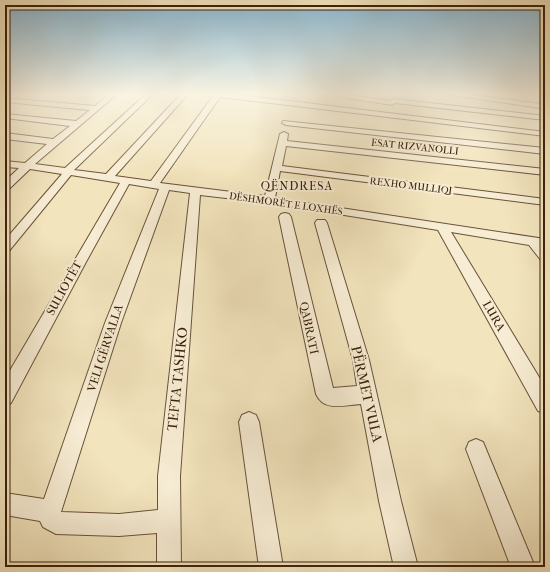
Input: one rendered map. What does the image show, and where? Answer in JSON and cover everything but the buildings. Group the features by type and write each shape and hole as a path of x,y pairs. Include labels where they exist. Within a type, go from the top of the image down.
{"street":[{"path":"48,121 78,124"},
{"path":"5,187 26,166 82,121"},
{"path":"5,248 71,168 122,121"},
{"path":"108,178 161,121"},
{"name":"VELI GËRVALLA","path":"50,511 76,441 105,345 159,186 198,121"},
{"path":"269,200 286,121"},
{"path":"340,121 545,151"},
{"path":"430,121 545,134"},
{"path":"5,136 54,142"},
{"name":"ESAT RIZVANOLLI","path":"282,143 545,172"},
{"name":"DËSHMORËT E LOXHËS","path":"5,164 269,200 539,242"},
{"name":"REXHO MULLIQI","path":"276,168 545,202"},
{"name":"SULIOTËT","path":"5,397 79,262 126,181"},
{"name":"TEFTA TASHKO","path":"169,567 169,476 195,191"},
{"name":"QABRATI","path":"285,217 325,394 328,397 369,394"},
{"name":"PËRMET VULA","path":"321,223 361,360 390,501 406,567"},
{"name":"LURA","path":"442,227 545,404"},
{"path":"539,242 545,256"},
{"path":"249,422 271,567"},
{"path":"476,449 523,567"},
{"path":"5,504 50,511 51,519 56,523 119,525 168,521"}],"district":[{"name":"QËNDRESA","path":"297,186"}]}
